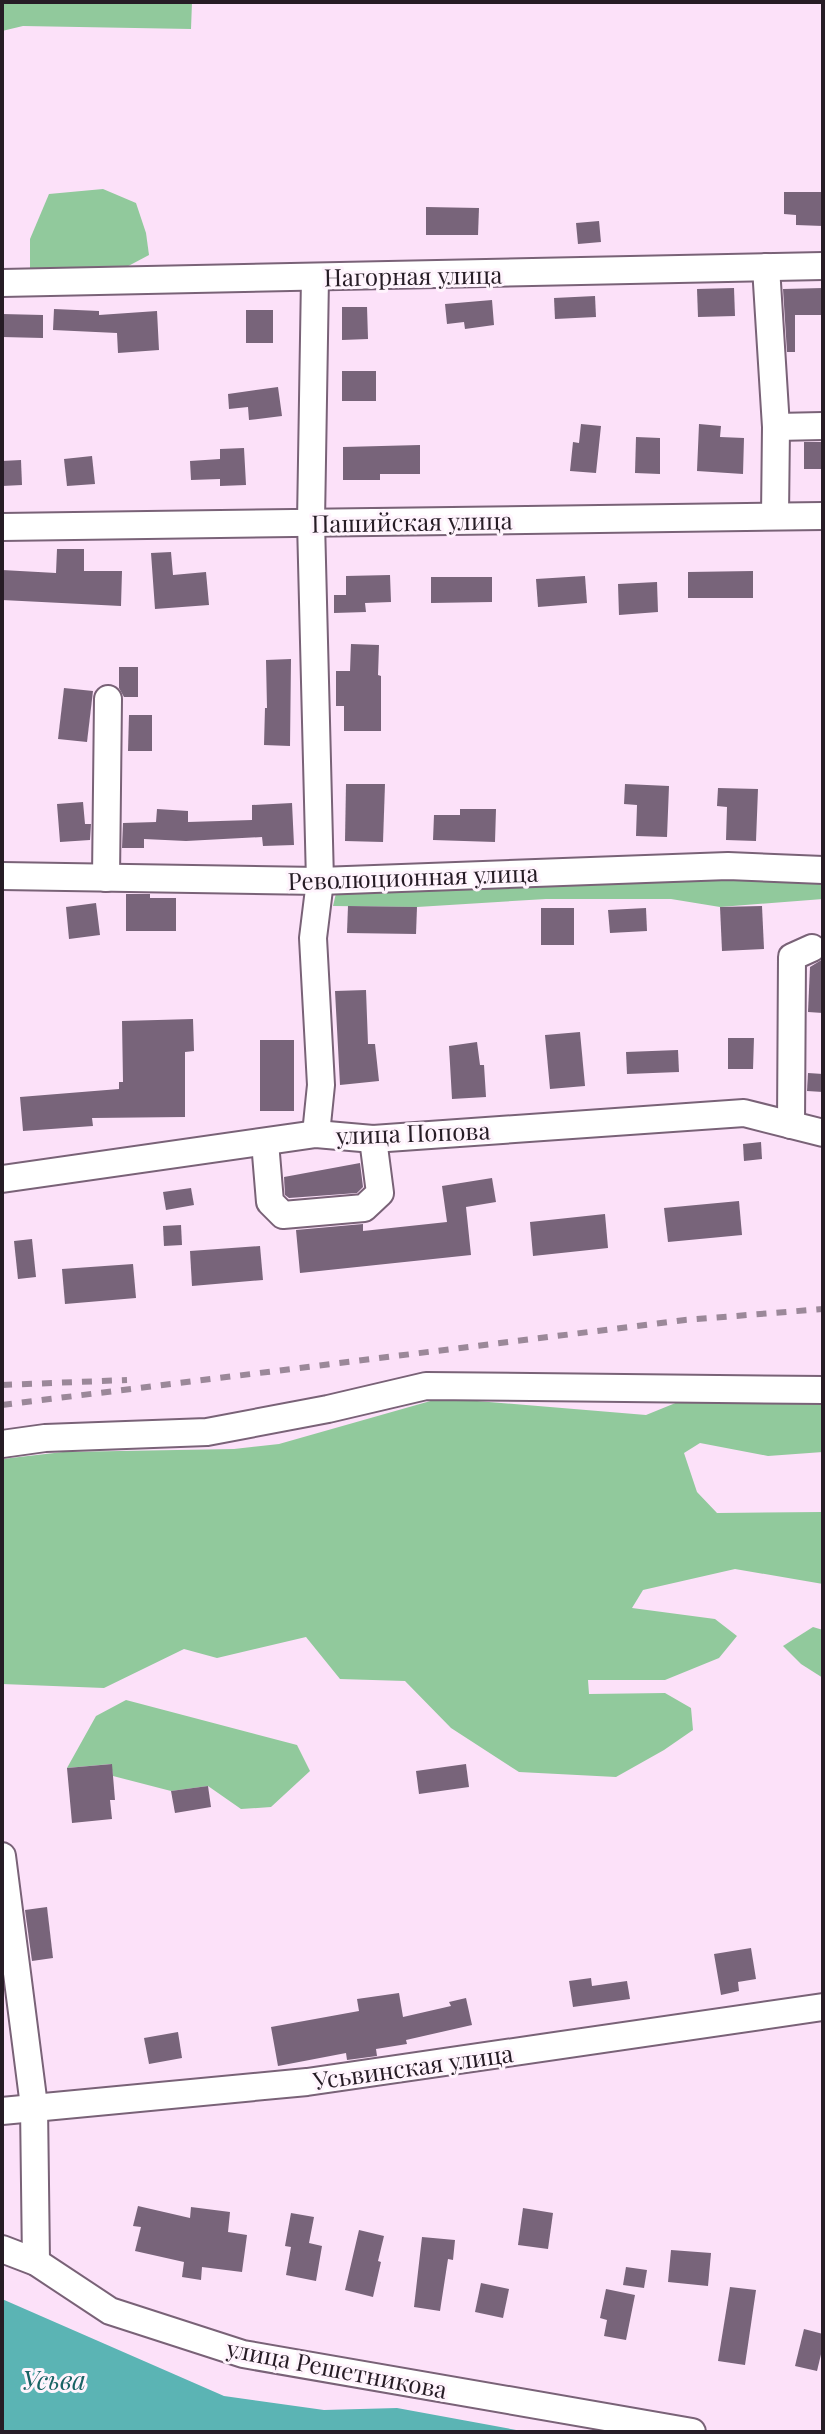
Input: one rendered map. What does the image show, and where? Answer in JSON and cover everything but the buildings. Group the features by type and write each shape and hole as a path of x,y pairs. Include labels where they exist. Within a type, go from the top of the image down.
{"street":[{"name":"Нагорная улица","path":"2,283 823,266"},
{"path":"766,267 776,427 775,516"},
{"path":"315,277 311,522 320,881 313,938 321,1085 316,1134"},
{"path":"776,427 823,426"},
{"name":"Пашийская улица","path":"2,527 823,516"},
{"path":"106,878 108,699"},
{"name":"Революционная улица","path":"2,876 320,881 728,866 823,870"},
{"path":"791,1125 792,957 812,948"},
{"name":"улица Попова","path":"2,1179 316,1134 373,1139 744,1113 823,1133"},
{"path":"265,1142 270,1202 283,1215 364,1208 380,1193 373,1139"},
{"path":"2,1444 45,1438 207,1432 426,1386 823,1390"},
{"path":"2,1856 34,2106 36,2262"},
{"name":"Усьвинская улица","path":"2,2111 307,2082 823,2008"},
{"name":"улица Решетникова","path":"2,2249 36,2262 110,2311 243,2354 692,2432"}],"shaded area":[{"path":"2,2 192,2 191,29 23,26 2,31"},
{"path":"103,189 136,203 146,233 149,255 117,272 30,270 30,239 49,194"},
{"path":"719,876 823,877 823,899 720,907 671,899 546,899 417,907 333,906 337,889"},
{"path":"441,1398 646,1415 678,1402 823,1402 823,1452 768,1456 700,1443 684,1453 697,1492 717,1513 823,1512 823,1584 735,1569 643,1590 632,1608 715,1619 737,1636 719,1658 665,1680 588,1680 589,1694 665,1693 691,1708 693,1730 616,1777 519,1772 451,1728 405,1681 340,1679 306,1637 217,1658 184,1649 104,1688 2,1684 2,1459 63,1452 234,1449 279,1444"},
{"path":"813,1627 823,1630 823,1678 801,1664 783,1646"},
{"path":"126,1700 297,1745 310,1771 271,1807 241,1809 208,1786 171,1791 113,1776 111,1764 67,1768 96,1716"}],"water":[{"name":"Усьва","path":"2,2299 224,2396 324,2410 397,2408 527,2432 2,2432"}],"railway":[{"path":"2,1405 685,1320 823,1309"},
{"path":"2,1385 127,1380"}]}
